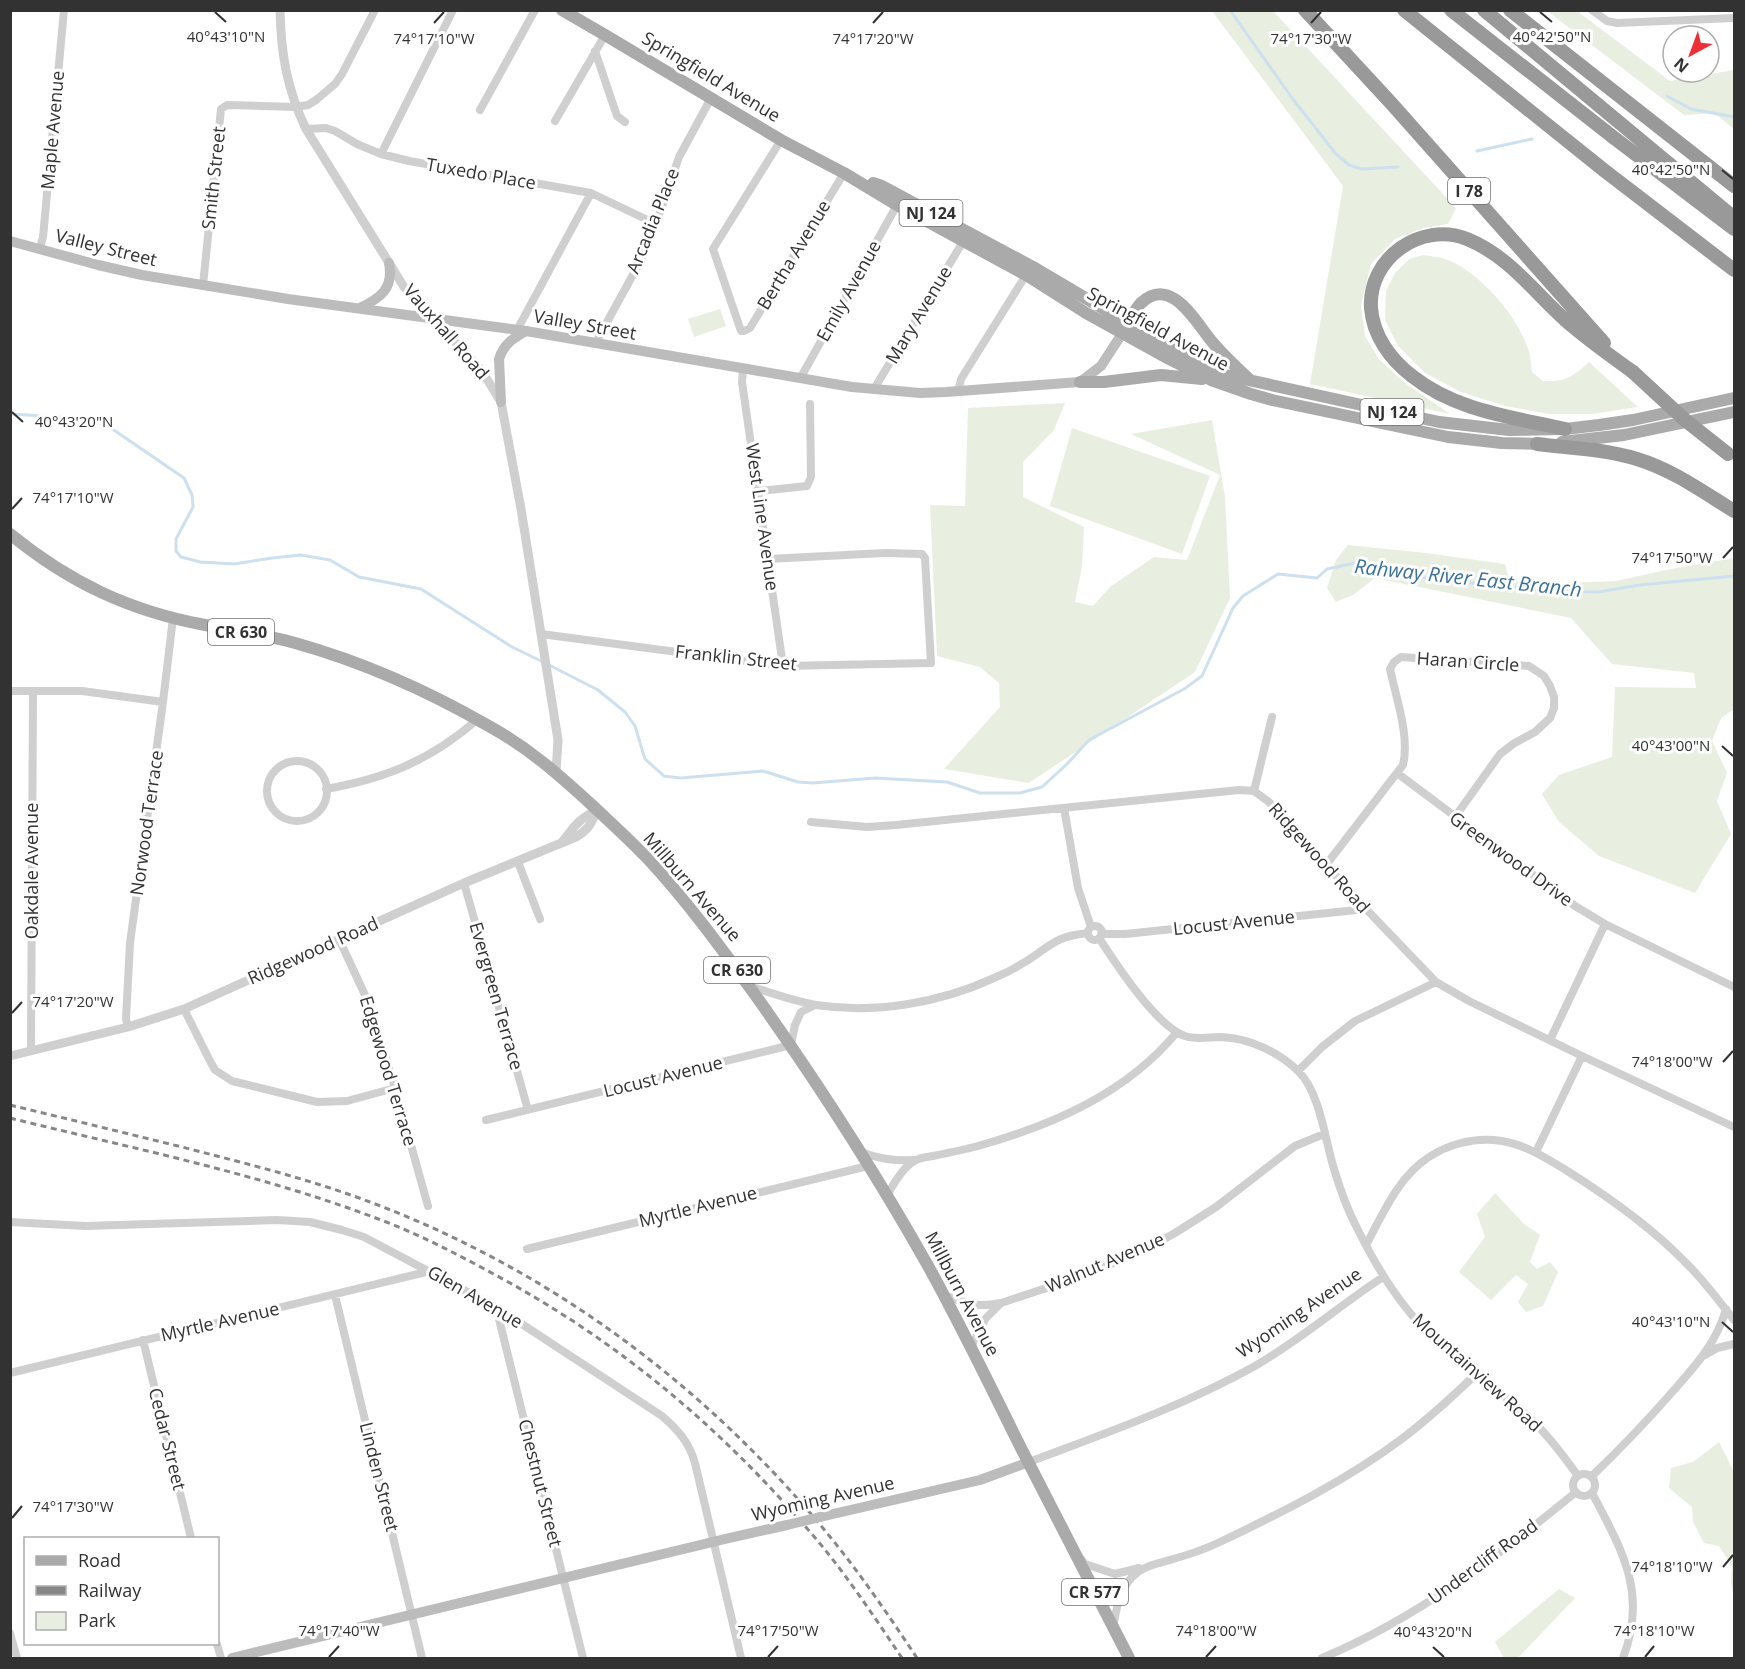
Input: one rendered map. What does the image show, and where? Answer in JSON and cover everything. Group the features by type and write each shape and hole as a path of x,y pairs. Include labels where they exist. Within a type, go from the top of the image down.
{"highway":[{"name":"I 78","path":"1305,10 1633,372 1679,415 1731,457"},
{"path":"1404,10 1605,171 1734,270"},
{"path":"1451,10 1734,229"},
{"path":"1484,10 1734,218"},
{"path":"1510,10 1734,186"},
{"path":"1565,429 1500,416 1467,406 1427,386 1397,363 1378,335 1371,308 1374,283 1390,255 1412,240 1429,235 1454,236 1473,242 1502,260 1571,325 1633,372"},
{"path":"1537,444 1638,459 1677,476 1734,512"}],"main road":[{"name":"Springfield Avenue","path":"562,10 781,140 844,172 897,205 1125,328 1221,374 1439,422 1509,430 1565,429 1624,422 1734,398"},
{"name":"Springfield Avenue","path":"844,172 882,186 1033,267 1125,328 1211,380 1272,400 1421,432 1475,441 1537,444 1624,435 1734,412"},
{"name":"Valley Street","path":"10,241 109,267 203,285 522,331 852,387 920,393 1080,382"},
{"path":"360,309 377,299 386,288 390,275 389,263"},
{"path":"1080,382 1101,366 1140,304 1151,296 1162,294 1179,300 1214,344 1251,381"},
{"path":"501,402 499,359 503,348 522,331"},
{"path":"1080,382 1104,382 1161,375 1211,380"},
{"name":"Millburn Avenue","path":"10,534 40,557 87,586 141,609 173,618 290,642 342,658 424,691 478,719 530,751 556,772 646,857 680,896 791,1045 887,1195 944,1295 1129,1659"},
{"name":"Wyoming Avenue","path":"232,1659 712,1542 980,1480 1029,1462"}],"street":[{"name":"Maple Avenue","path":"40,248 64,10"},
{"name":"Vauxhall Road","path":"280,10 283,60 295,107 306,129 405,287 482,371 501,402 521,509 558,740 556,772"},
{"path":"295,107 308,105 335,84 375,10"},
{"path":"381,154 453,10"},
{"path":"480,110 535,10"},
{"path":"1592,10 1606,21 1617,23 1734,18"},
{"path":"555,121 605,35"},
{"path":"595,51 616,116 625,122"},
{"name":"Arcadia Place","path":"595,344 641,260 679,157 711,98"},
{"name":"Smith Street","path":"203,285 221,109 227,105 295,107"},
{"name":"Tuxedo Place","path":"306,129 320,127 336,131 357,144 381,154 408,161 591,193 656,224"},
{"name":"Bertha Avenue","path":"781,140 713,249 739,330 744,332 750,328 844,172"},
{"path":"522,331 591,193"},
{"name":"Emily Avenue","path":"801,377 897,205"},
{"name":"Mary Avenue","path":"874,389 964,240"},
{"path":"958,392 961,379 1026,275"},
{"name":"West Line Avenue","path":"743,368 742,382 783,666"},
{"path":"759,491 807,486 811,477 810,404"},
{"name":"Franklin Street","path":"541,634 783,666 932,663 925,558 922,554 885,553 768,559"},
{"name":"Norwood Terrace","path":"128,1027 126,1019 130,943 173,618"},
{"name":"Haran Circle","path":"1397,773 1403,765 1406,753 1405,738 1390,669 1401,657 1529,666 1544,676 1554,697 1554,708 1550,718 1535,732 1500,754 1455,817"},
{"path":"10,691 82,691 163,702"},
{"name":"Oakdale Avenue","path":"31,1051 33,691"},
{"path":"1254,791 1272,717"},
{"path":"326,789 375,778 408,766 443,747 478,719"},
{"path":"296,761 309,764 319,771 326,789 325,800 319,811 309,818 297,821 280,815 271,806 267,795 268,782 274,771 284,764 296,761"},
{"path":"1326,865 1397,773"},
{"name":"Greenwood Drive","path":"1397,773 1575,906 1605,924 1734,987"},
{"name":"Ridgewood Road","path":"811,822 867,827 1239,790 1254,791 1269,802 1436,982 1582,1056 1734,1127"},
{"path":"1064,808 1089,937 1093,940 1100,936"},
{"name":"Ridgewood Road","path":"10,1056 128,1027 184,1009 464,883 561,843 572,828 597,810"},
{"path":"518,862 540,919"},
{"name":"Evergreen Terrace","path":"464,883 528,1110"},
{"name":"Locust Avenue","path":"1100,936 1366,909"},
{"path":"1550,1040 1605,924"},
{"path":"748,985 815,1005 856,1008 925,1001 961,991 994,978 1051,944 1089,930"},
{"name":"Mountainview Road","path":"1100,936 1150,1007 1166,1024 1184,1036 1193,1038 1223,1037 1248,1042 1269,1051 1298,1071 1314,1097 1341,1190 1356,1226 1383,1277 1418,1323 1475,1375 1528,1417 1562,1453 1578,1476"},
{"name":"Edgewood Terrace","path":"339,939 371,1008 428,1206"},
{"path":"1298,1071 1329,1041 1355,1021 1436,982"},
{"path":"791,1045 795,1024 801,1012 815,1005"},
{"path":"184,1009 215,1070 232,1081 317,1102 347,1101 395,1088"},
{"path":"860,1152 880,1159 915,1160 1012,1136 1056,1120 1090,1102 1144,1067 1178,1032"},
{"name":"Locust Avenue","path":"486,1120 791,1045"},
{"path":"1536,1152 1582,1056"},
{"name":"Walnut Avenue","path":"944,1295 972,1305 987,1305 1001,1303 1083,1276 1144,1250 1175,1233 1216,1207 1295,1146 1324,1134"},
{"path":"1366,1245 1400,1185 1422,1162 1441,1150 1471,1140 1492,1139 1516,1144 1536,1152 1601,1192 1639,1220 1684,1261 1734,1320"},
{"path":"887,1195 905,1169 915,1160"},
{"name":"Myrtle Avenue","path":"527,1249 868,1166"},
{"name":"Glen Avenue","path":"10,1222 85,1226 277,1220 310,1222 364,1237 496,1307 662,1416 685,1438 691,1451 741,1659"},
{"name":"Myrtle Avenue","path":"10,1373 430,1271"},
{"name":"Wyoming Avenue","path":"1029,1462 1147,1418 1254,1366 1309,1331 1383,1277"},
{"name":"Linden Street","path":"335,1295 423,1659"},
{"path":"971,1347 986,1318 1001,1303"},
{"name":"Chestnut Street","path":"496,1307 583,1659"},
{"path":"1591,1477 1647,1421 1704,1356 1719,1330 1726,1309"},
{"name":"Cedar Street","path":"143,1340 191,1537"},
{"path":"1704,1356 1717,1348 1734,1344"},
{"path":"1075,1552 1085,1563 1114,1574 1147,1567 1217,1543 1326,1488 1402,1438 1475,1375"},
{"path":"1592,1492 1582,1496 1576,1492 1573,1485 1575,1479 1585,1474 1591,1477 1594,1487 1592,1492 1620,1550 1632,1588 1634,1605 1632,1623 1623,1659"},
{"name":"Undercliff Road","path":"1322,1659 1347,1648 1428,1602 1506,1547 1576,1492"},
{"path":"1113,1628 1121,1592 1131,1578 1147,1567"},
{"path":"10,1634 17,1659"}],"green space":[{"path":"1212,11 1273,11 1456,208 1448,224 1424,228 1395,239 1371,264 1361,305 1365,336 1379,359 1405,383 1450,414 1310,384 1343,186"},
{"path":"1547,11 1577,11 1661,74 1661,84 1721,84 1721,72 1734,70 1734,129 1714,113 1684,115"},
{"path":"1423,255 1455,263 1482,282 1494,294 1523,336 1530,354 1532,372 1543,381 1568,378 1589,362 1638,407 1592,414 1549,414 1505,406 1461,392 1425,373 1398,346 1385,320 1386,291 1395,273 1409,259"},
{"path":"720,309 726,326 694,337 688,319"},
{"path":"1065,403 1054,430 1023,462 1023,497 1084,527 1082,566 1075,602 1093,606 1110,587 1154,557 1187,560 1220,475 1131,434 1212,420 1225,497 1230,598 1195,672 1029,783 944,769 1000,707 999,683 980,667 937,656 930,505 965,506 968,408"},
{"path":"1072,428 1210,476 1182,554 1050,506"},
{"path":"1348,545 1505,564 1509,580 1565,583 1616,581 1734,558 1734,709 1721,718 1712,741 1727,773 1717,801 1731,834 1695,893 1599,856 1559,822 1542,794 1559,775 1612,757 1615,687 1696,688 1694,673 1612,664 1571,618 1375,578 1353,595 1336,602 1327,588 1336,560"},
{"path":"1495,1193 1524,1224 1540,1235 1530,1262 1537,1269 1550,1262 1558,1272 1543,1306 1526,1312 1518,1302 1528,1284 1516,1275 1491,1300 1459,1272 1485,1237 1477,1214"},
{"path":"1719,1442 1734,1472 1734,1595 1731,1583 1732,1566 1719,1546 1704,1543 1693,1522 1692,1507 1669,1488 1671,1468 1693,1462"},
{"path":"1559,1589 1575,1598 1518,1658 1504,1658 1495,1642"}],"waterway":[{"path":"1230,10 1292,98 1336,154 1349,165 1361,169 1398,167"},
{"path":"1667,96 1691,109 1734,117"},
{"path":"1477,151 1532,139"},
{"name":"Rahway River East Branch","path":"10,414 78,418 105,424 184,478 192,495 193,507 176,539 176,551 181,557 200,562 234,564 301,555 330,560 359,577 421,589 512,647 543,662"},
{"name":"Rahway River East Branch","path":"549,665 598,690 625,712 635,726 645,759 664,776 681,778 763,771 798,782 875,778 947,782 980,793 1020,793 1042,787 1089,740 1184,689 1202,676 1233,608 1243,596 1278,574 1317,578 1327,569 1355,563 1416,577 1547,591 1598,592 1640,585 1734,576"}],"railway":[{"path":"10,1105 312,1182 388,1209 513,1268 572,1304 628,1343 682,1386 733,1432 782,1481 827,1533 917,1658"},
{"path":"10,1118 197,1163 336,1204 422,1237 536,1298 581,1326 666,1389 744,1460 817,1540 861,1598 902,1658"}]}
